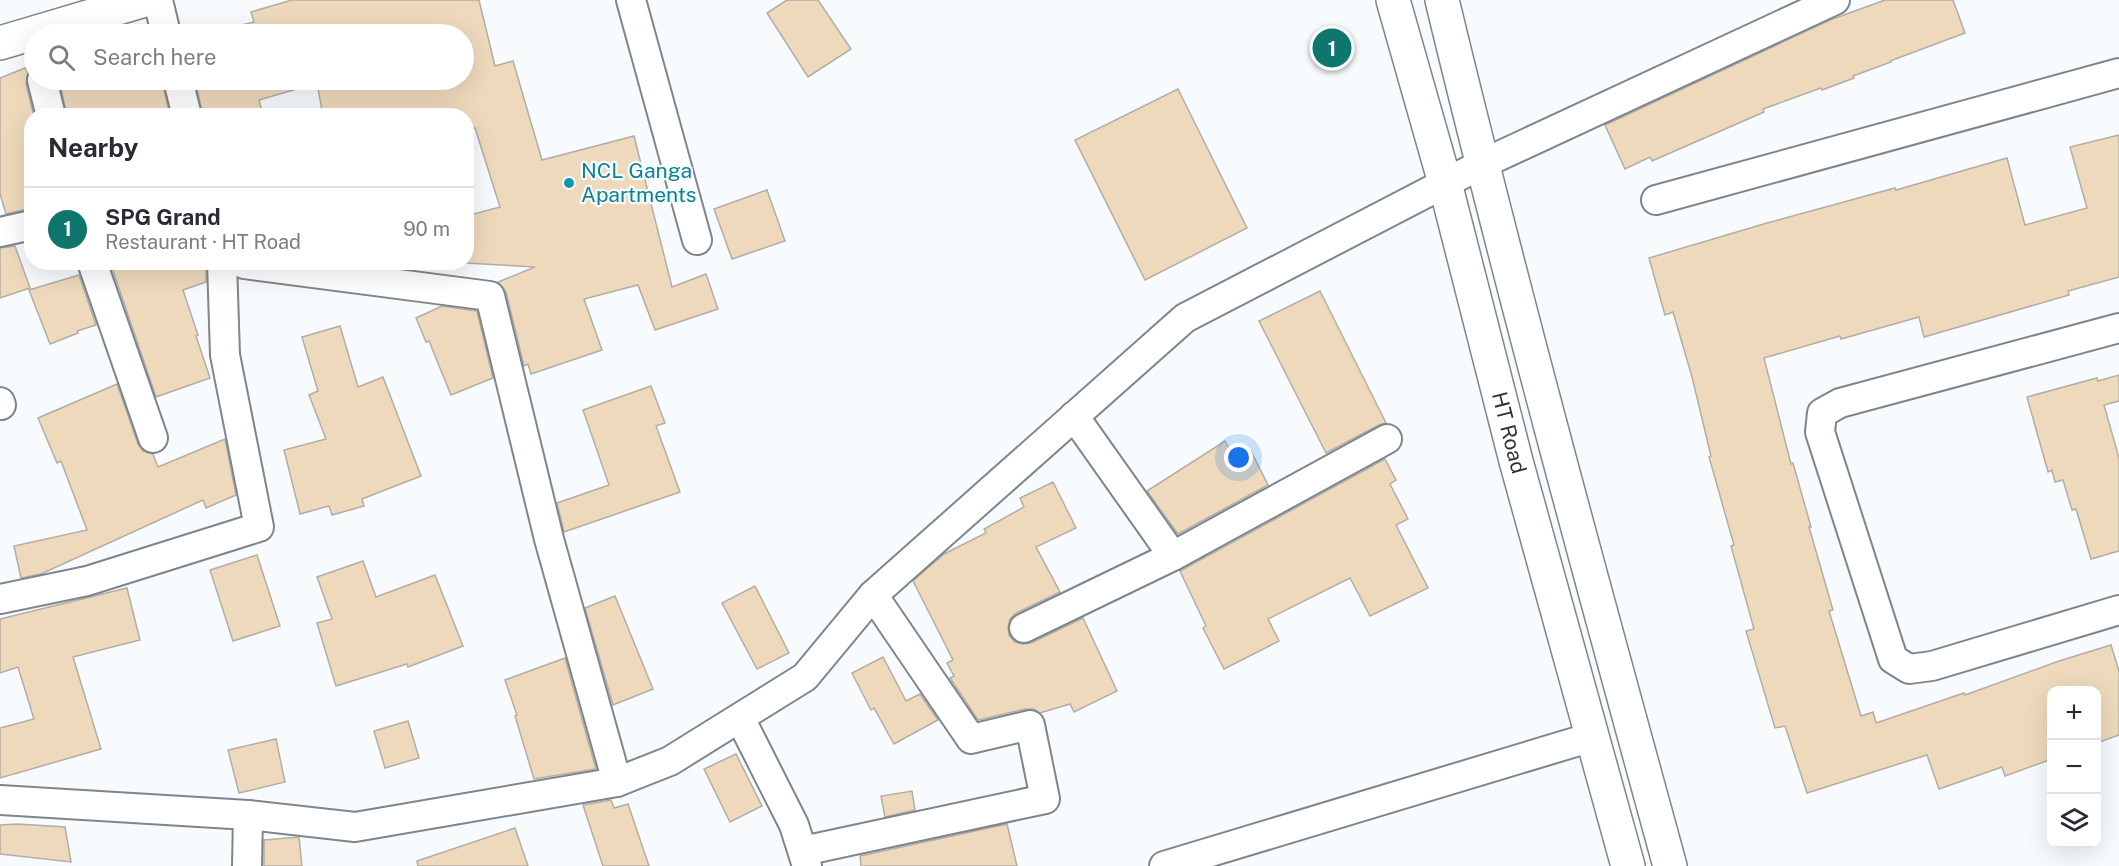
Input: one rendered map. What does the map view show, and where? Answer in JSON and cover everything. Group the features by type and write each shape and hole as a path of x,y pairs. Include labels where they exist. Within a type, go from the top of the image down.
{"street":[{"path":"75,24 145,0"},
{"path":"158,0 164,24"},
{"path":"631,0 696,240"},
{"name":"HT Road","path":"1393,0 1445,183 1468,270 1481,332 1628,866"},
{"name":"HT Road","path":"1442,0 1482,164 1584,554 1670,866"},
{"path":"0,800 248,815 355,827 617,782 670,761 806,677 873,595 1185,318 1482,164 1835,0"},
{"path":"1656,200 2119,73"},
{"path":"44,90 49,108"},
{"path":"180,90 185,108"},
{"path":"0,232 24,227"},
{"path":"95,270 153,438"},
{"path":"0,599 87,581 259,527 225,355 222,270"},
{"path":"289,270 489,296 549,539 617,782"},
{"path":"2119,328 1840,403 1822,413 1820,432 1893,659 1909,669 1932,666 2119,610"},
{"path":"1074,416 1173,555"},
{"path":"1024,628 1173,555 1387,439"},
{"path":"1544,563 1584,554"},
{"path":"740,718 794,825 805,859 1045,799 1030,725 971,739 873,595"},
{"path":"1164,866 1592,736"},
{"path":"247,866 248,815"}],"building":[{"name":"NCL Ganga Apartments","path":"292,0 479,0 495,66 513,61 542,160 634,136 672,287 706,274 718,309 655,330 638,285 584,299 602,350 531,374 528,364 524,366 506,292 498,282 535,267 474,263 474,214 500,207 474,128 474,108 322,108 318,90 474,90 474,24 246,24 254,22 251,12"},
{"path":"787,0 818,0 851,49 808,77 767,13"},
{"path":"1885,0 1953,0 1965,33 1853,76 1854,78 1763,109 1764,112 1652,161 1650,157 1625,169 1605,125 1830,20"},
{"path":"24,68 24,90 28,90 32,108 24,108 24,210 6,214 0,194 0,78"},
{"path":"1178,89 1247,228 1145,280 1075,140"},
{"path":"61,90 164,90 168,108 65,108"},
{"name":"NCL Ganga Apartments","path":"197,90 293,90 259,100 261,108 201,108"},
{"path":"2119,135 2119,277 2068,291 2069,295 1924,337 1919,317 1841,339 1840,336 1764,358 1791,464 1793,463 1833,610 1829,611 1861,716 1873,712 1876,723 2111,645 2119,671 2119,735 2101,742 2101,686 2047,686 2047,761 2005,776 2002,767 1939,789 1927,755 1807,793 1785,726 1775,728 1746,631 1754,629 1731,546 1734,545 1709,457 1711,456 1692,377 1673,312 1665,315 1649,258 1767,223 1895,188 1896,190 2007,158 2025,225 2087,208 2070,147"},
{"path":"767,190 785,241 732,259 714,209"},
{"path":"15,246 30,288 0,298 0,248"},
{"path":"113,270 206,270 206,282 183,290 210,378 156,397"},
{"path":"79,275 96,325 50,344 29,290"},
{"path":"1320,291 1386,423 1326,453 1259,321"},
{"path":"442,306 477,311 493,378 451,395 429,341 426,342 416,318"},
{"path":"340,326 358,387 383,377 421,476 362,499 364,506 332,515 329,506 300,514 284,450 326,439 309,395 318,391 302,337"},
{"path":"2119,375 2119,401 2104,405 2119,458 2119,551 2091,559 2076,509 2072,510 2063,480 2055,482 2052,470 2048,472 2027,397 2097,378 2098,381"},
{"path":"117,384 138,444 143,451 153,454 158,467 225,439 236,495 206,508 203,500 41,574 21,578 14,546 87,530 61,461 57,463 38,418"},
{"path":"651,386 665,423 656,426 680,492 564,532 557,503 609,485 583,410"},
{"path":"1225,441 1235,459 1251,451 1268,485 1178,534 1147,491"},
{"path":"1385,459 1396,480 1390,484 1408,519 1396,525 1428,588 1370,616 1350,578 1268,619 1279,641 1224,669 1203,628 1206,626 1180,571"},
{"path":"1053,482 1076,528 1036,547 1060,592 1016,613 1010,619 1009,635 1015,642 1031,643 1083,618 1117,691 1074,712 1070,704 1040,713 1034,709 1026,709 978,720 950,678 954,676 947,663 953,660 913,581 944,554 986,533 984,529 1024,507 1020,498"},
{"path":"257,555 280,626 233,641 210,570"},
{"path":"363,561 376,597 435,575 463,646 408,667 407,664 336,686 317,623 332,619 317,577"},
{"path":"755,586 789,653 757,669 722,603"},
{"path":"127,588 140,640 73,657 101,749 0,778 0,728 34,719 18,667 0,673 0,619"},
{"path":"615,596 653,689 613,705 585,608"},
{"path":"883,657 906,701 920,694 938,720 894,744 874,708 871,710 852,673"},
{"path":"565,658 596,769 534,779 505,680"},
{"path":"408,721 419,758 385,768 374,731"},
{"path":"276,739 285,782 239,793 228,750"},
{"path":"736,754 762,806 730,822 704,769"},
{"path":"912,791 915,810 885,817 881,796"},
{"path":"611,800 614,808 628,804 649,866 603,866 583,805"},
{"path":"1007,824 1017,866 861,866 860,856"},
{"path":"0,825 65,827 71,862 0,854"},
{"path":"515,828 528,866 418,866 417,861"},
{"path":"299,837 302,866 264,866 264,840"}],"place":[{"name":"SPG Grand","path":"1332,48"},
{"name":"NCL Ganga Apartments","path":"569,183"}]}
